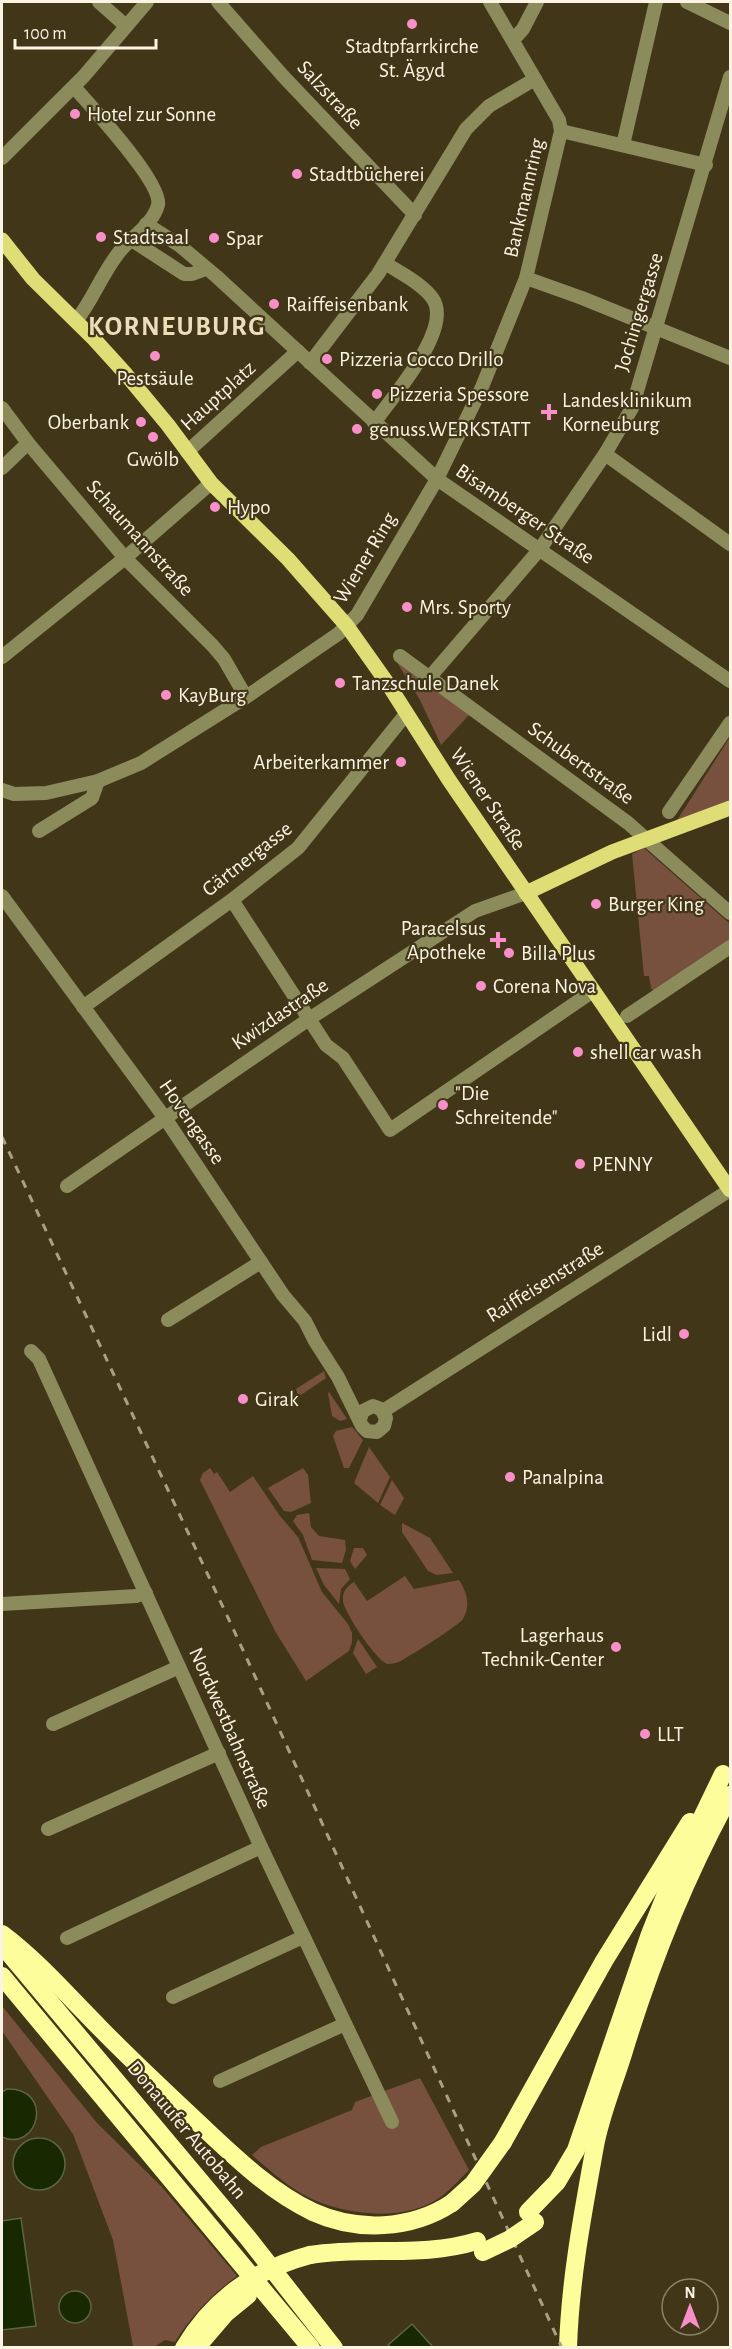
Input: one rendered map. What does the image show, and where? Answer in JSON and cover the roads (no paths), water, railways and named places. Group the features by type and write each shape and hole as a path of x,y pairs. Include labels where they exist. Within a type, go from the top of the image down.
{"highway":[{"path":"2,1935 20,1957 247,2168 291,2200 328,2217 374,2225 420,2219 452,2203 472,2184 503,2142 659,1871 727,1768"},
{"path":"568,2344 589,2140 607,2082 634,1975 669,1886 727,1768"},
{"path":"607,2082 668,1926 730,1795"},
{"name":"Donauufer Autobahn","path":"2,1945 20,1957 248,2238 334,2348"},
{"name":"Donauufer Autobahn","path":"2,1976 310,2348"},
{"path":"184,2348 210,2312 241,2285 273,2267 315,2260 335,2263 425,2263 455,2260 480,2247 504,2229 531,2217 589,2140"},
{"path":"197,2348 226,2313 249,2294 315,2260"}],"main road":[{"name":"Hauptplatz","path":"2,240 33,279 124,372 168,424 187,452"},
{"name":"Wiener Straße","path":"187,452 211,483 288,559 347,626 426,746 730,1190"},
{"path":"526,893 645,839 730,808"}],"street":[{"path":"99,2 126,26"},
{"path":"2,158 74,87 147,2"},
{"name":"Salzstraße","path":"218,2 283,76 415,215"},
{"name":"Bankmannring","path":"490,2 514,39 559,120 561,131 526,278"},
{"path":"514,39 523,29 537,2"},
{"path":"623,145 656,2"},
{"path":"687,2 730,22"},
{"name":"Jochingergasse","path":"429,678 540,549 605,454 632,408 730,77"},
{"path":"148,221 179,245 310,363 385,263 466,129 489,106 535,79"},
{"path":"74,87 138,163 157,194 157,208 116,255 89,305 76,321"},
{"path":"561,131 705,165"},
{"path":"130,239 184,274 206,269"},
{"path":"374,423 419,361 436,324 437,308 432,298 385,263"},
{"path":"526,278 730,358"},
{"name":"Wiener Ring","path":"2,790 14,794 46,793 98,781 141,763 246,697 347,626 357,615 437,479 475,404 526,278"},
{"name":"Hauptplatz","path":"187,452 298,351"},
{"name":"Bisamberger Straße","path":"310,363 437,479 730,681"},
{"name":"Schaumannstraße","path":"2,408 28,443 125,558 224,659 246,697"},
{"path":"2,468 28,443"},
{"path":"605,454 730,544"},
{"path":"2,657 125,558 211,483"},
{"name":"Schubertstraße","path":"399,656 628,823 730,913"},
{"name":"Gärtnergasse","path":"83,1007 232,900 298,849 406,714"},
{"path":"669,812 730,723"},
{"path":"39,831 92,798 98,781"},
{"name":"Kwizdastraße","path":"67,1186 309,1019 475,911 526,893"},
{"name":"Hovengasse","path":"2,896 165,1118 282,1295 305,1320 315,1341 338,1377 364,1429 376,1432 386,1424 386,1415 383,1411"},
{"path":"232,900 326,1045 343,1058 390,1130 593,991"},
{"path":"627,1016 730,948"},
{"name":"Raiffeisenstraße","path":"383,1411 730,1190"},
{"path":"168,1320 261,1262"},
{"name":"Nordwestbahnstraße","path":"32,1351 39,1359 261,1847 392,2122"},
{"name":"Hovengasse","path":"338,1377 369,1407"},
{"path":"360,1419 363,1411 369,1407 376,1407 383,1411"},
{"path":"2,1604 136,1596 146,1593"},
{"path":"53,1724 179,1667"},
{"path":"48,1829 219,1753"},
{"path":"67,1938 261,1847"},
{"path":"173,1997 303,1937"},
{"path":"220,2081 345,2024"}],"railway":[{"path":"2,1137 231,1624 562,2348"}],"place":[{"name":"Stadtpfarrkirche St. Ägyd","path":"412,24"},
{"name":"Hotel zur Sonne","path":"75,114"},
{"name":"Stadtbücherei","path":"297,174"},
{"name":"Stadtsaal","path":"101,237"},
{"name":"Spar","path":"214,238"},
{"name":"Raiffeisenbank","path":"274,304"},
{"name":"Pestsäule","path":"155,356"},
{"name":"Pizzeria Cocco Drillo","path":"327,359"},
{"name":"Pizzeria Spessore","path":"377,394"},
{"name":"Landesklinikum Korneuburg","path":"549,412"},
{"name":"Oberbank","path":"141,422"},
{"name":"genuss.WERKSTATT","path":"357,429"},
{"name":"Gwölb","path":"153,437"},
{"name":"Hypo","path":"215,507"},
{"name":"Mrs. Sporty","path":"407,607"},
{"name":"Tanzschule Danek","path":"340,683"},
{"name":"KayBurg","path":"166,695"},
{"name":"Arbeiterkammer","path":"401,762"},
{"name":"Burger King","path":"596,904"},
{"name":"Paracelsus Apotheke","path":"498,940"},
{"name":"Billa Plus","path":"509,953"},
{"name":"Corena Nova","path":"481,986"},
{"name":"shell car wash","path":"578,1052"},
{"name":"\"Die Schreitende\"","path":"443,1105"},
{"name":"PENNY","path":"580,1164"},
{"name":"Lidl","path":"684,1334"},
{"name":"Girak","path":"243,1399"},
{"name":"Panalpina","path":"510,1477"},
{"name":"Lagerhaus Technik-Center","path":"616,1647"},
{"name":"LLT","path":"645,1734"}],"district":[{"name":"KORNEUBURG","path":"177,326"}]}
